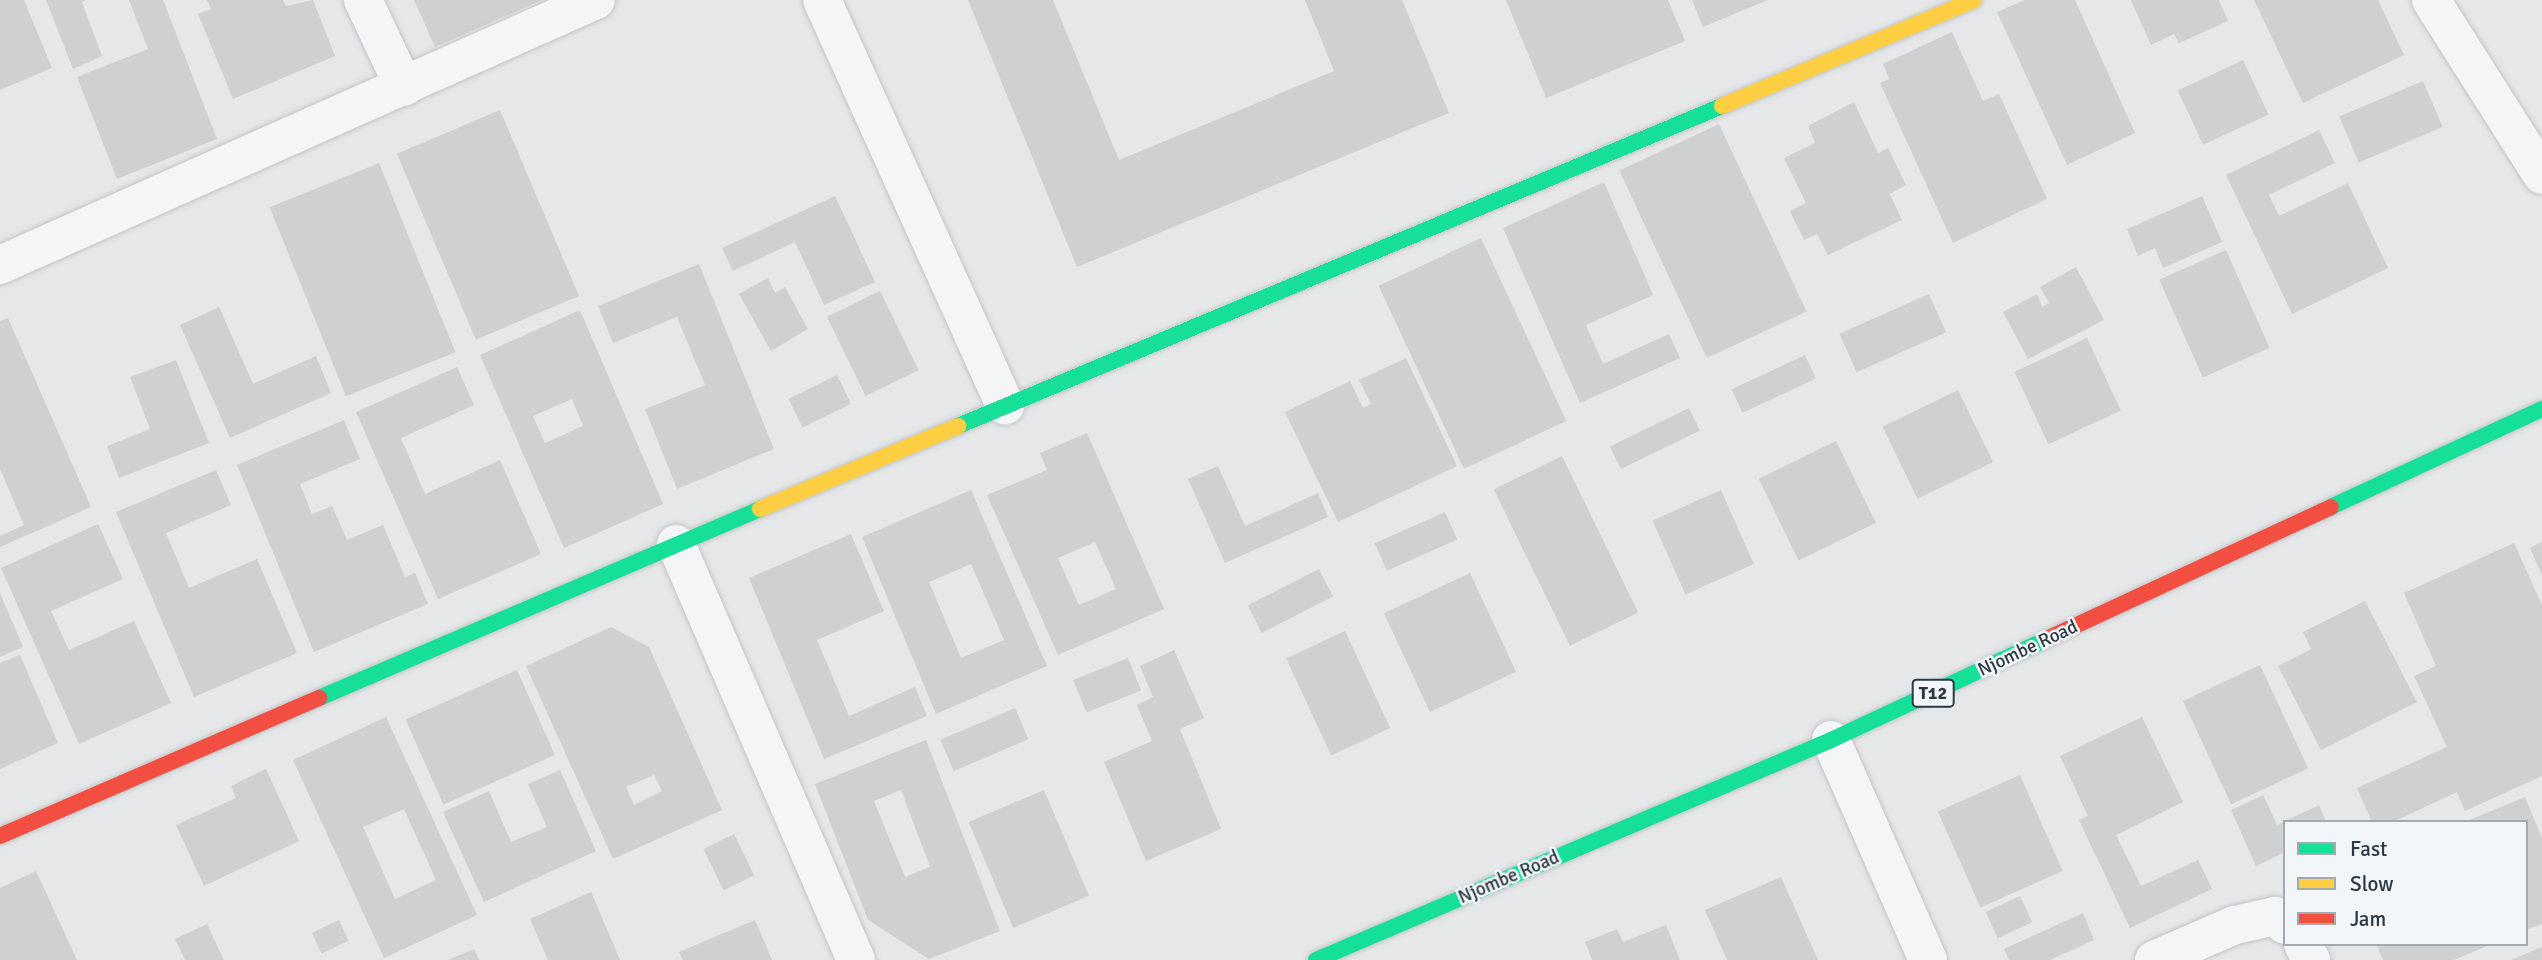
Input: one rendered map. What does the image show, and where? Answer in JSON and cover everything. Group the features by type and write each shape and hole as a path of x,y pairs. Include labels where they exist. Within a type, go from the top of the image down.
{"main road":[{"path":"0,836 676,544 1974,0"},
{"name":"Njombe Road","path":"1316,960 1831,740 2542,409"}],"street":[{"path":"363,0 404,87"},
{"path":"0,265 596,0"},
{"path":"822,0 1006,406"},
{"path":"2431,0 2542,175"},
{"path":"676,544 856,960"},
{"path":"1831,740 1928,960"},
{"path":"2154,960 2235,925 2275,916 2283,923"}],"building":[{"path":"0,0 24,0 52,68 0,90"},
{"path":"46,0 86,0 82,2 102,56 73,69"},
{"path":"129,0 163,0 217,139 117,179 77,77 148,49"},
{"path":"207,0 283,0 286,6 313,0 335,56 233,99 198,14 211,9"},
{"path":"414,0 542,0 435,47"},
{"path":"968,0 1053,0 1119,160 1334,71 1305,0 1402,0 1449,113 1077,267"},
{"path":"1506,0 1668,0 1685,41 1546,98"},
{"path":"1692,0 1768,0 1703,27"},
{"path":"2025,0 2075,0 2135,133 2067,165 1997,12"},
{"path":"2131,0 2219,0 2228,21 2179,43 2174,34 2151,45"},
{"path":"2254,0 2378,0 2404,55 2303,103"},
{"path":"1952,32 1983,101 1999,94 2047,199 1953,243 1880,83 1889,79 1883,64"},
{"path":"2243,60 2268,114 2203,145 2178,90"},
{"path":"2423,81 2443,127 2359,163 2339,117"},
{"path":"1854,102 1878,153 1888,148 1906,185 1890,194 1902,220 1828,255 1817,234 1804,240 1790,211 1806,203 1784,158 1815,143 1808,126"},
{"path":"500,110 579,296 476,340 397,154"},
{"path":"1719,124 1806,312 1707,358 1619,170"},
{"path":"2319,130 2335,163 2269,195 2279,216 2348,183 2388,268 2292,314 2226,175"},
{"path":"379,163 455,352 346,396 270,207"},
{"path":"1604,182 1653,295 1586,325 1603,364 1669,334 1680,358 1580,403 1503,228"},
{"path":"835,196 875,282 824,305 795,242 733,271 722,248"},
{"path":"2202,196 2222,242 2163,268 2155,248 2138,256 2127,229"},
{"path":"1481,238 1566,421 1464,469 1379,286"},
{"path":"2226,250 2270,348 2203,377 2159,280"},
{"path":"699,264 774,449 677,489 645,409 705,385 677,317 613,343 598,306"},
{"path":"2076,267 2104,320 2028,359 2003,312 2037,294 2042,307 2049,303 2040,287"},
{"path":"768,278 775,293 785,287 808,329 771,351 739,294"},
{"path":"880,291 919,370 866,396 827,317"},
{"path":"1929,294 1946,332 1857,372 1839,334"},
{"path":"219,307 253,384 316,356 331,393 230,438 180,325"},
{"path":"580,310 663,504 564,548 480,355","holes":["572,399 583,426 545,443 533,416"]},
{"path":"8,318 91,507 0,547 0,536 24,525 0,469 0,321"},
{"path":"2087,338 2121,411 2048,444 2014,372"},
{"path":"1805,355 1816,379 1743,413 1732,389"},
{"path":"1406,358 1457,466 1338,522 1285,412 1350,381 1363,408 1371,404 1359,380"},
{"path":"176,360 209,443 119,478 107,446 150,429 130,377"},
{"path":"457,367 474,405 401,438 425,494 500,460 541,554 438,599 356,412"},
{"path":"837,375 851,404 802,427 788,399"},
{"path":"1958,390 1993,462 1918,499 1883,427"},
{"path":"1689,408 1700,430 1621,469 1610,447"},
{"path":"344,420 360,459 300,484 312,514 332,506 347,540 383,525 405,577 415,573 428,604 314,652 237,465"},
{"path":"1087,433 1164,609 1058,655 987,495 1047,470 1040,453","holes":["1095,542 1116,589 1079,605 1058,558"]},
{"path":"1836,441 1876,523 1799,560 1759,479"},
{"path":"1562,456 1638,612 1570,646 1494,489"},
{"path":"1218,466 1245,526 1318,493 1328,517 1225,563 1188,479"},
{"path":"216,470 231,505 166,533 189,588 257,559 297,653 194,697 116,512"},
{"path":"971,490 1047,666 936,714 862,537","holes":["971,564 1004,640 961,658 929,582"]},
{"path":"1721,490 1754,564 1685,595 1652,521"},
{"path":"1445,512 1457,539 1387,571 1375,543"},
{"path":"98,524 123,579 51,611 69,650 134,621 171,703 79,744 1,568"},
{"path":"851,534 884,611 817,640 849,716 915,687 927,716 824,759 749,578"},
{"path":"2542,542 2542,575 2530,548"},
{"path":"2514,543 2542,605 2542,776 2465,811 2457,792 2397,820 2371,820 2357,788 2447,747 2414,676 2436,666 2404,593"},
{"path":"1319,569 1333,597 1262,633 1248,605"},
{"path":"1470,573 1516,672 1430,712 1384,613"},
{"path":"0,593 23,647 0,657"},
{"path":"2365,601 2417,702 2321,750 2278,666 2311,649 2303,632"},
{"path":"611,627 649,647 722,810 613,859 526,666","holes":["654,775 662,791 634,805 626,787"]},
{"path":"1345,631 1390,728 1331,755 1286,658"},
{"path":"1174,650 1204,718 1180,729 1221,829 1146,861 1104,762 1152,741 1137,705 1153,697 1140,666"},
{"path":"20,655 58,743 0,769 0,663"},
{"path":"1128,658 1141,690 1086,713 1073,680"},
{"path":"2260,665 2308,768 2231,804 2183,701"},
{"path":"517,670 555,755 443,805 406,720"},
{"path":"1015,708 1028,739 954,771 940,740"},
{"path":"386,717 477,915 384,958 293,760","holes":["404,809 436,880 395,899 363,827"]},
{"path":"2142,717 2183,802 2116,835 2141,886 2198,860 2212,889 2130,928 2079,820 2088,816 2060,756"},
{"path":"926,740 1000,931 929,959 868,920 815,784","holes":["901,790 930,867 905,877 874,801"]},
{"path":"266,769 299,841 204,886 176,825 236,798 231,786"},
{"path":"560,770 596,851 484,902 443,812 489,791 511,842 547,827 528,784"},
{"path":"2020,775 2063,871 1980,908 1938,812"},
{"path":"1044,790 1089,896 1013,928 969,822"},
{"path":"2263,795 2277,825 2283,822 2283,853 2256,866 2231,810"},
{"path":"2525,797 2542,838 2542,924 2528,929 2528,820 2470,820"},
{"path":"2319,805 2325,820 2288,820"},
{"path":"734,834 754,875 724,890 703,849"},
{"path":"36,871 77,960 0,960 0,888"},
{"path":"1781,877 1818,960 1727,960 1705,910"},
{"path":"591,892 620,960 548,960 530,919"},
{"path":"2020,896 2032,922 1998,938 1986,912"},
{"path":"2083,913 2094,940 2050,960 2009,960 2004,949"},
{"path":"339,920 349,941 322,954 312,933"},
{"path":"755,920 772,960 683,960 679,952"},
{"path":"207,924 224,960 185,960 175,939"},
{"path":"1666,925 1680,960 1592,960 1585,942 1617,929 1623,942"},
{"path":"2377,946 2487,946 2454,960 2383,960"},
{"path":"2542,947 2542,960 2511,960"},
{"path":"474,949 479,960 448,960"}],"traffic: fast":[{"path":"958,426 1722,106"},
{"path":"2331,507 2542,409"},
{"path":"319,698 760,509"},
{"path":"1316,960 1831,740 2047,639"}],"traffic: slow":[{"path":"1722,106 1974,0"},
{"path":"760,509 958,426"}],"traffic: jam":[{"path":"2047,639 2331,507"},
{"path":"0,836 319,698"}]}
